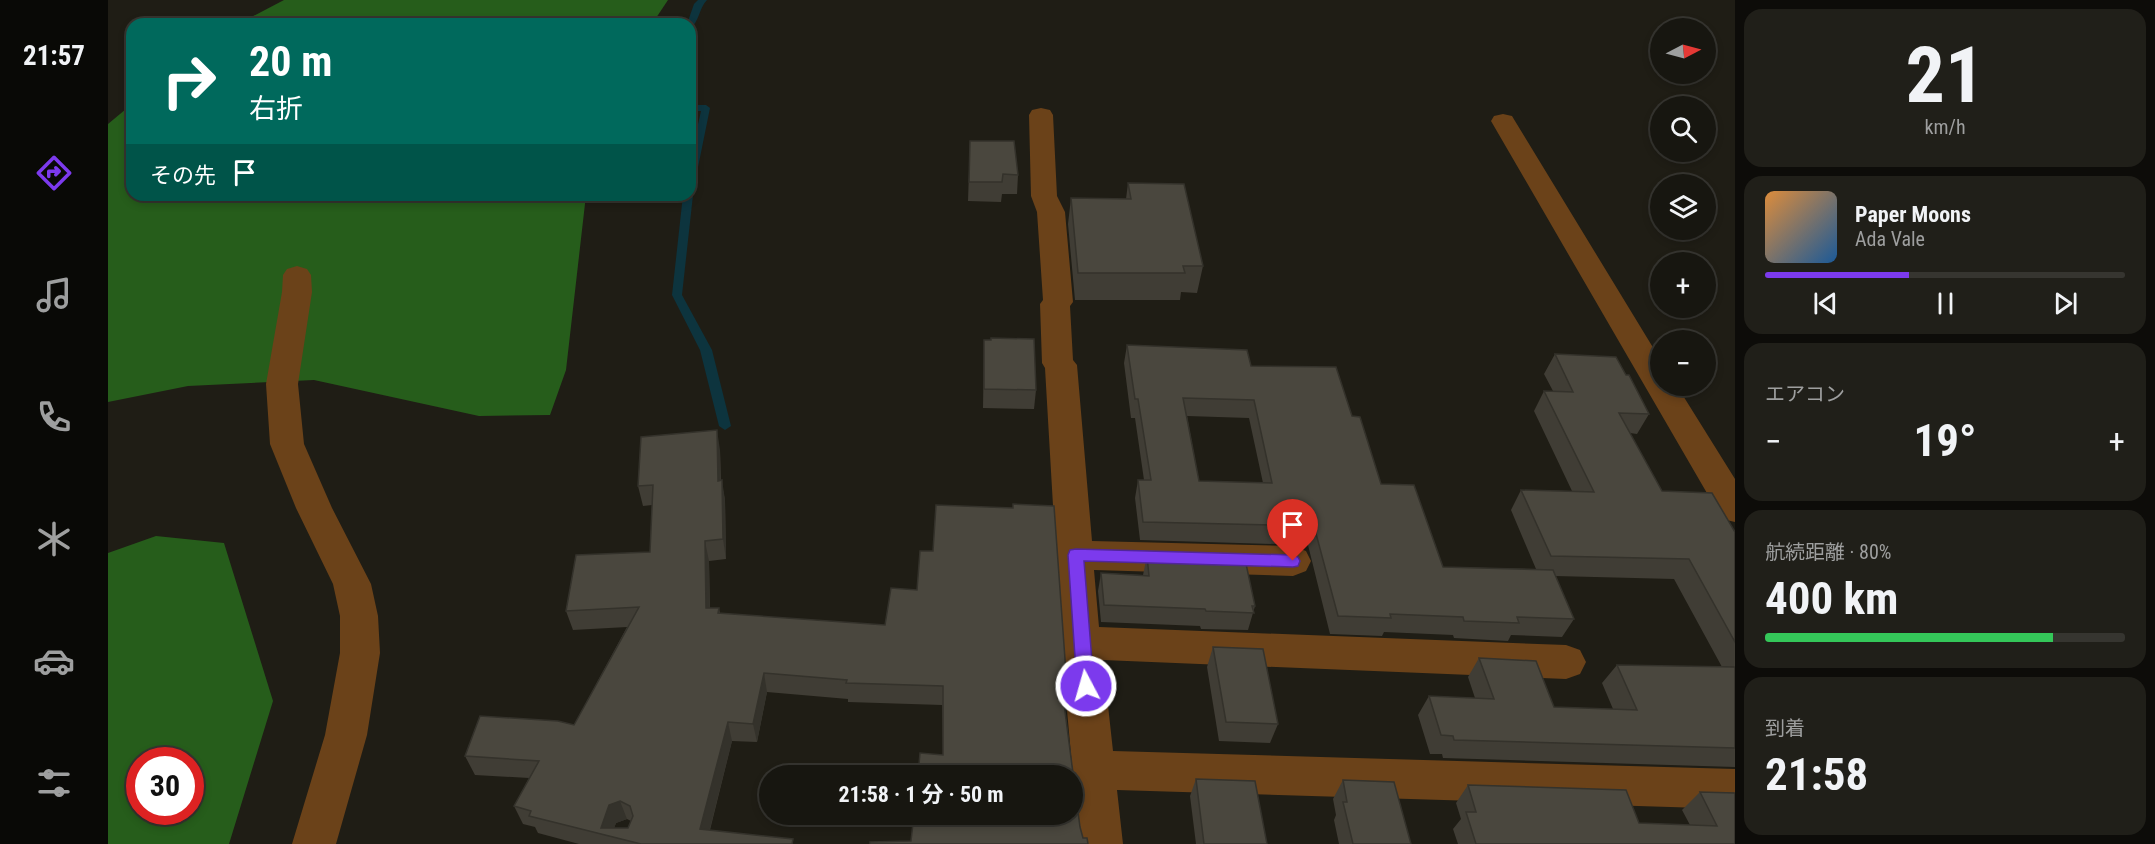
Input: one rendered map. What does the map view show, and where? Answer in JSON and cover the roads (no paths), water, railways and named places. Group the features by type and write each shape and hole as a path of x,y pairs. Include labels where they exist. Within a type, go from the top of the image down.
{"street":[{"path":"1041,115 1044,196 1051,212 1058,302 1055,304 1058,363 1061,365 1081,643 1101,844"},
{"path":"1503,121 1650,367"},
{"path":"297,275 297,292 282,384 287,444 314,508 352,584 359,616 360,653 346,735 314,844"},
{"path":"1668,396 1735,509"},
{"path":"1076,555 1293,561"},
{"path":"1081,643 1566,662"},
{"path":"1095,770 1735,789"}],"waterway":[{"path":"693,18 698,4 703,0"},
{"path":"696,108 706,108 696,154"},
{"path":"687,201 677,295 706,350 725,426"}]}
